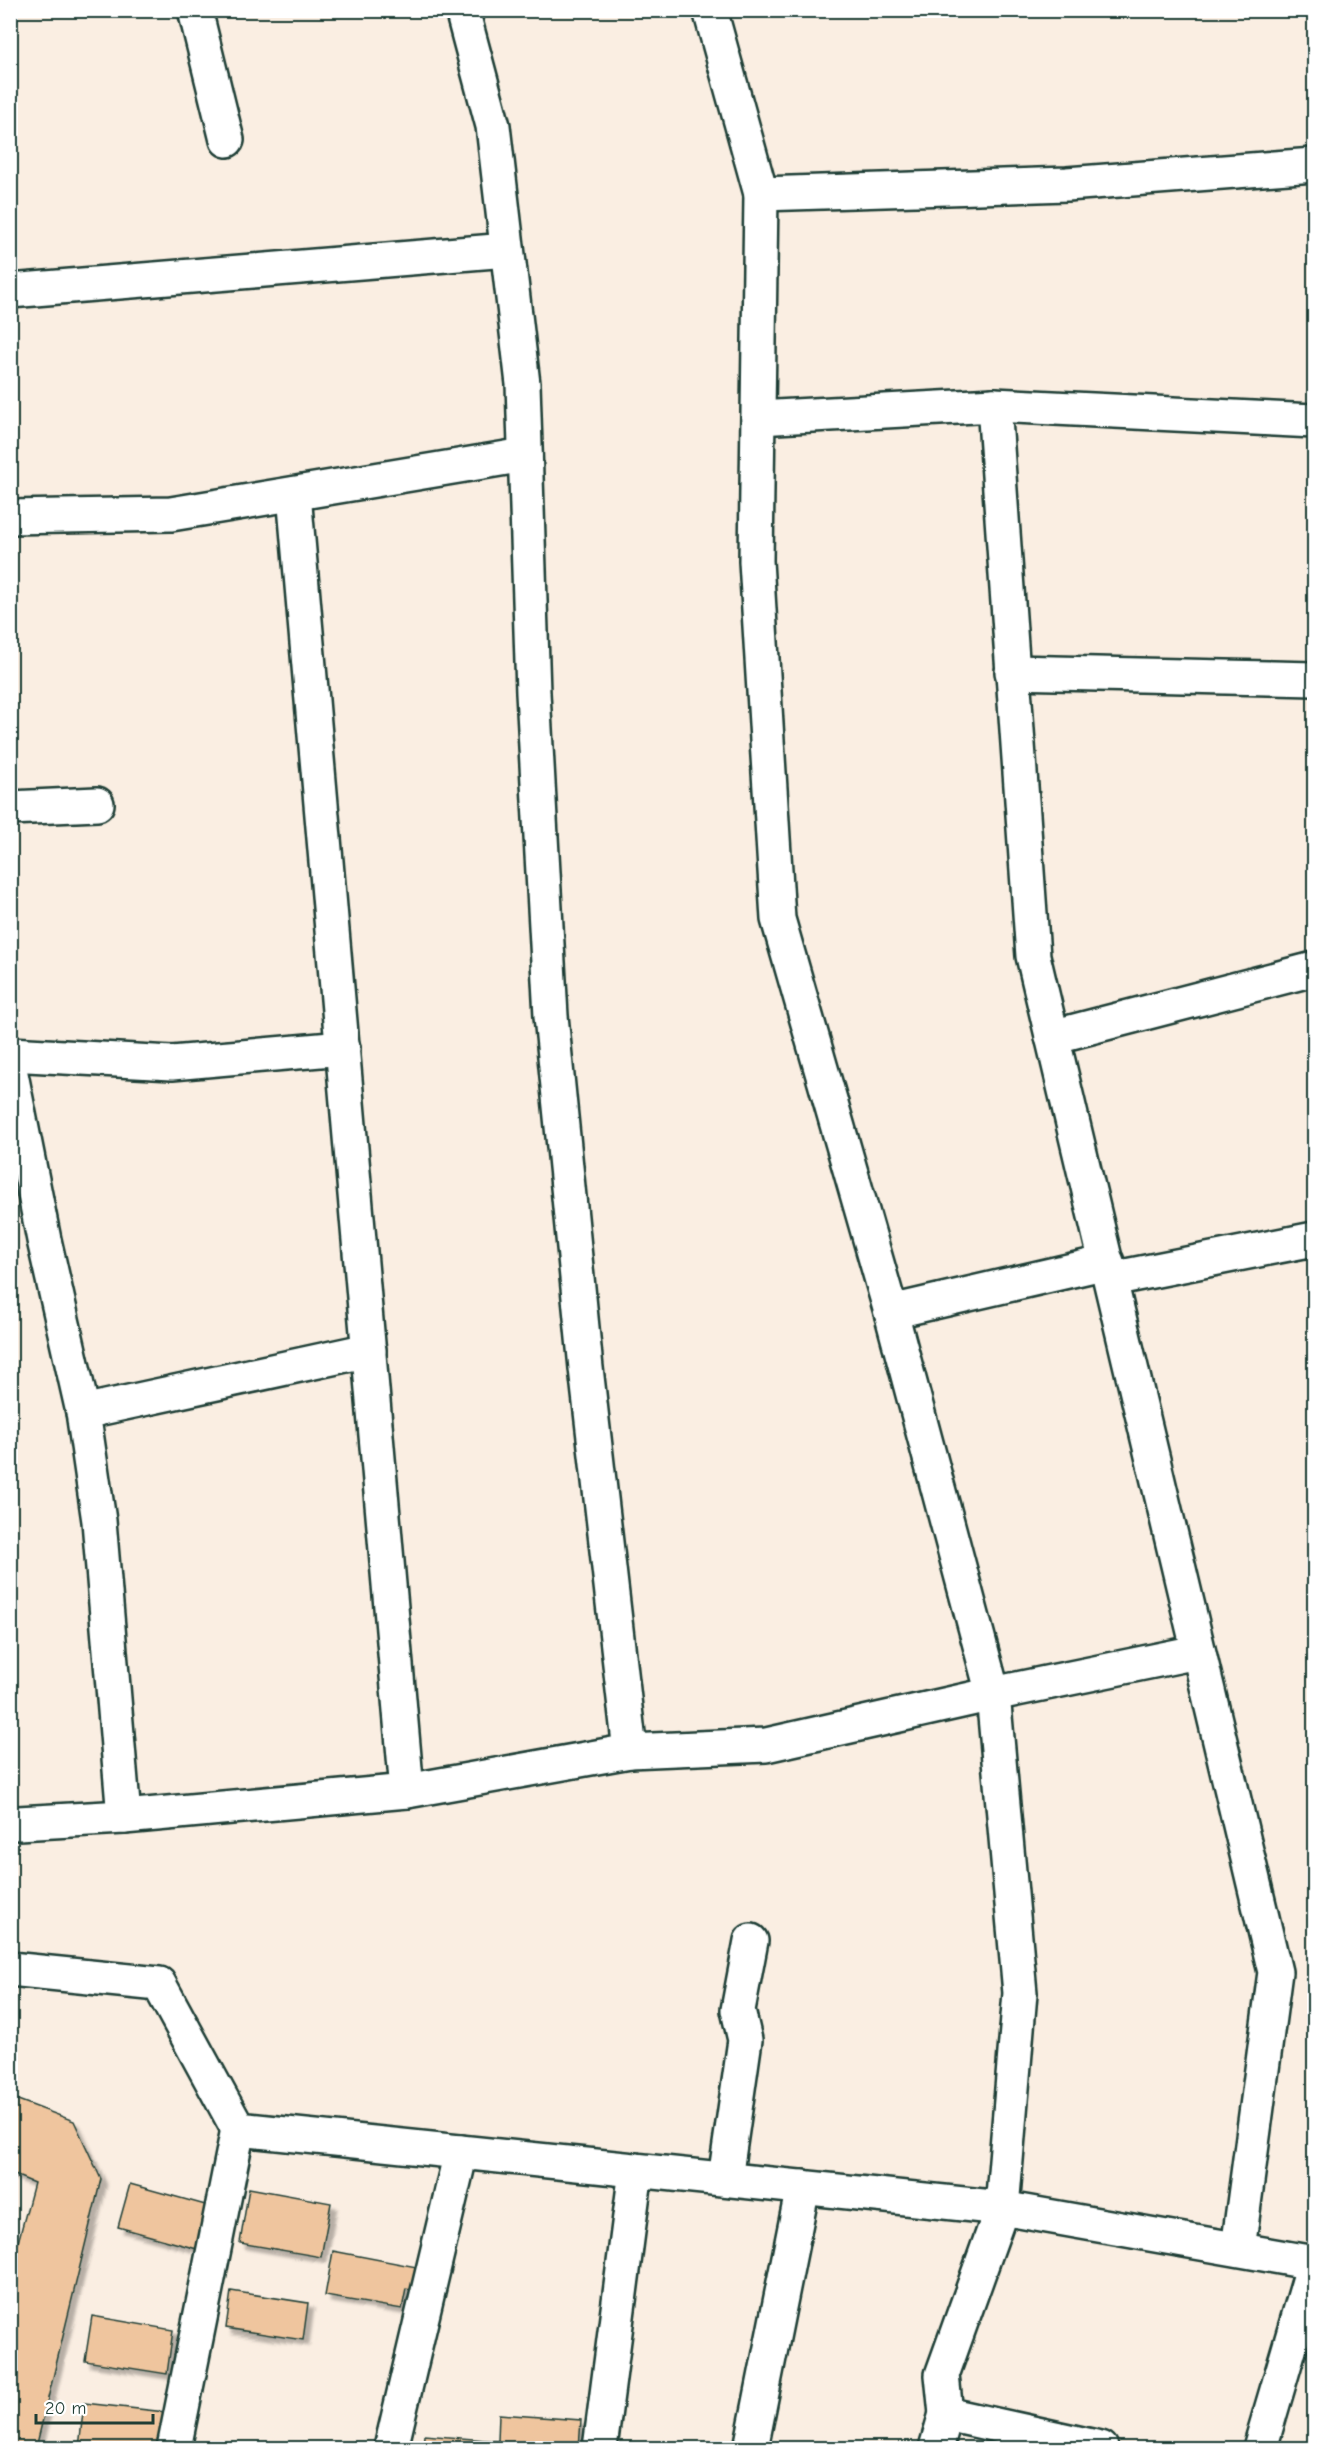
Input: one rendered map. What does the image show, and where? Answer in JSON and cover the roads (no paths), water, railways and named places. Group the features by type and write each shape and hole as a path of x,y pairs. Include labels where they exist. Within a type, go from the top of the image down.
{"street":[{"path":"195,10 227,140"},
{"path":"462,10 493,126 523,384 533,693 551,1016 586,1368 630,1751"},
{"path":"710,10 761,194 756,561 778,919 891,1312 993,1694 1020,1993 1002,2208 942,2375 946,2414 936,2448"},
{"path":"761,194 1067,184 1314,165"},
{"path":"10,291 507,250"},
{"path":"758,418 994,405 1314,421"},
{"path":"994,405 1033,956 1275,1972 1238,2249"},
{"path":"10,517 171,514 525,454"},
{"path":"294,494 407,1791"},
{"path":"1012,672 1314,679"},
{"path":"10,808 97,804"},
{"path":"1052,1037 1314,969"},
{"path":"10,1054 172,1063 343,1048"},
{"path":"10,1069 44,1240 83,1412 99,1521 123,1817"},
{"path":"891,1312 1109,1270 1314,1239"},
{"path":"83,1412 369,1350"},
{"path":"18,1823 123,1817 407,1791 630,1751 766,1744 1197,1652"},
{"path":"725,2179 745,2040 738,2010 751,1941"},
{"path":"10,1969 159,1984 238,2129 174,2448"},
{"path":"238,2129 1002,2208 1314,2263 1260,2448"},
{"path":"391,2448 461,2152"},
{"path":"600,2448 636,2170"},
{"path":"751,2448 803,2187"},
{"path":"946,2414 1101,2448"}]}
